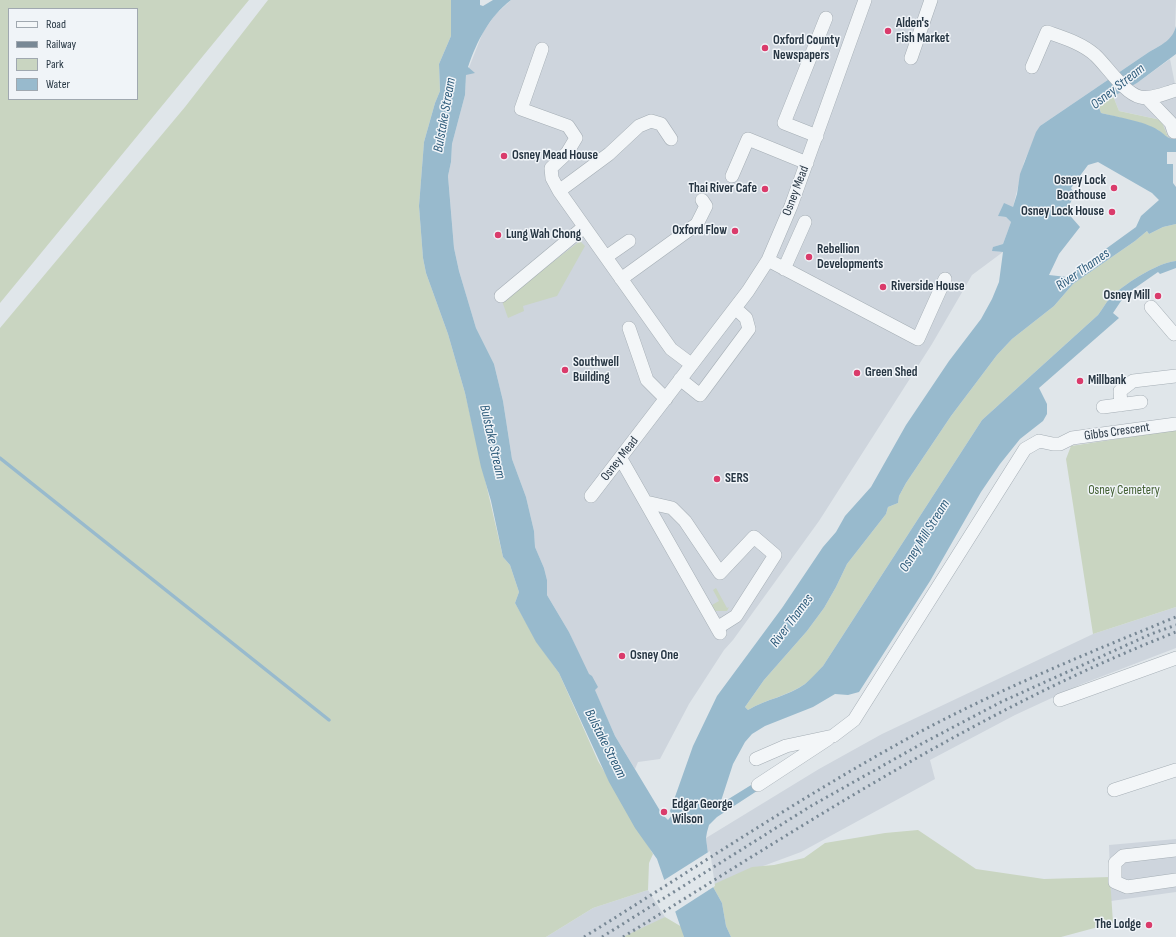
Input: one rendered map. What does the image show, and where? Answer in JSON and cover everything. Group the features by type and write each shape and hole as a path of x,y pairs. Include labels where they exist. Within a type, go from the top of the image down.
{"street":[{"path":"911,58 932,0"},
{"name":"Osney Mead","path":"592,496 735,308 768,260 808,163 861,2"},
{"path":"817,136 784,123 826,18"},
{"path":"1032,67 1047,32 1077,42 1095,55 1129,91 1139,97 1147,98 1176,90"},
{"path":"542,50 521,109 568,126 576,138 567,153 551,168 552,178 559,191 584,227 671,349 692,364"},
{"path":"1147,98 1171,123 1174,132"},
{"path":"559,191 610,154 639,126 651,121 661,124 672,139"},
{"path":"732,176 748,139 808,163"},
{"path":"621,279 697,224 706,206 702,200"},
{"path":"784,269 805,222"},
{"path":"501,296 584,227"},
{"path":"606,258 629,241"},
{"path":"768,260 918,339 944,280"},
{"path":"1151,307 1174,334 1176,333"},
{"path":"680,379 700,395 749,329 746,318 735,308"},
{"path":"629,328 647,380 666,399"},
{"path":"1121,405 1120,391 1133,381 1176,376"},
{"path":"1103,407 1141,402"},
{"name":"Gibbs Crescent","path":"833,736 846,728 860,711 1019,456 1025,449 1039,441 1060,444 1072,438 1176,424"},
{"path":"621,459 718,630 736,616 775,555 754,537 720,574 685,521 672,508 646,502"},
{"path":"1060,700 1176,658"},
{"path":"756,759 786,746 833,736"},
{"path":"758,785 800,759 833,736"},
{"path":"1114,790 1176,770"},
{"path":"1176,850 1123,856 1115,863 1115,882 1128,887 1176,880"}],"shaded area":[{"path":"511,0 1176,0 1175,32 1168,41 1149,52 1040,126 1024,162 1013,207 999,216 1006,217 1011,222 1003,244 994,247 993,251 1003,252 972,275 932,344 819,521 733,640 724,650 689,704 660,759 638,762 635,769 615,736 569,632 547,595 547,580 544,568 535,547 534,531 526,497 512,459 503,401 494,364 476,328 459,271 454,248 448,176 451,162 452,144 465,95 466,75 483,32 495,15"},
{"path":"1170,59 1176,89 1176,139 1169,139 1161,120 1119,111 1113,96 1137,83"},
{"path":"1176,607 1176,648 1082,684 1015,715 930,760 935,779 801,852 712,885 706,838 819,769 882,734 1093,634"},
{"path":"1176,839 1176,892 1111,901 1109,845"},
{"path":"648,890 665,917 634,937 546,937 593,908"}],"green space":[{"path":"0,0 249,0 0,303"},
{"path":"268,0 451,0 451,36 439,64 440,91 424,142 419,206 423,258 426,273 448,334 465,393 503,557 510,565 519,592 515,603 537,642 559,673 598,761 653,854 649,863 648,890 593,908 546,937 0,937 0,328 185,107"},
{"path":"1113,96 1119,111 1161,120 1169,139 1158,130 1141,123 1101,113 1098,105"},
{"path":"1176,224 1176,261 1168,262 1150,270 1122,288 1109,299 1098,315 982,420 823,666 805,684 784,695 748,710 745,707 764,680 807,631 824,608 847,564 886,514 888,507 898,503 899,496 906,483 951,416 997,355 1012,339 1054,306 1073,284 1147,231 1149,234 1163,227"},
{"path":"580,241 585,246 557,296 523,306 524,311 508,318 502,301"},
{"name":"Osney Cemetery","path":"1176,430 1176,607 1093,634 1066,459 1071,446"},
{"path":"716,588 727,608 729,607 727,611 715,611 712,605 719,601 713,590"},
{"path":"918,830 976,869 1044,879 1110,877 1113,923 1061,937 731,937 726,926 722,903 712,885 752,867 774,865 804,858 825,843 885,833"},
{"path":"665,917 682,927 684,937 623,937"}],"water":[{"path":"451,0 480,0 480,5 483,6 493,0 511,0 496,14 485,30 475,48 468,67 475,73 466,75 465,95 452,144 451,162 448,176 454,248 459,271 476,328 494,364 503,401 512,459 526,497 534,531 535,547 544,568 547,580 547,595 569,632 589,674 592,676 598,687 595,690 615,736 662,814 668,820 672,815 670,811 693,746 717,696 782,608 823,547 836,532 845,516 871,487 906,425 949,361 981,319 992,299 999,282 1003,252 992,251 993,247 1003,244 1011,222 1006,217 998,216 1004,203 1013,207 1017,194 1020,174 1036,132 1040,126 1166,42 1172,35 1176,26 1176,54 1137,83 1098,105 1101,113 1145,124 1168,137 1176,139 1176,152 1167,152 1167,164 1173,164 1173,183 1176,187 1176,224 1163,227 1149,234 1147,231 1073,284 1054,306 1012,339 997,355 951,416 906,483 899,496 898,503 888,507 886,514 847,564 824,608 807,631 764,680 745,707 748,710 799,688 808,682 823,666 982,420 1098,315 1109,299 1122,288 1150,270 1168,262 1176,261 1176,268 1160,274 1158,272 1125,295 1113,313 1119,318 1039,388 1047,404 1047,414 1043,421 1020,439 1000,464 981,492 930,581 859,692 848,695 835,694 813,707 765,726 752,734 745,742 733,764 721,801 722,803 756,782 760,789 717,817 709,825 706,838 712,885 722,903 726,926 731,937 684,937 657,859 635,828 609,782 559,673 536,642 515,603 519,592 510,565 503,557 465,393 448,334 426,273 423,258 419,206 424,142 440,91 439,64 451,36","holes":["1098,162 1152,193 1159,200 1141,216 1136,227 1067,277 1049,275 1059,254 1080,227 1066,211 1075,194 1071,188 1088,165"]}],"pier":[{"path":"710,851 715,886 673,913 661,882"}],"waterway":[{"path":"0,458 329,720"}],"railway":[{"path":"584,937 832,782 916,734 1012,687 1176,617"},
{"path":"602,937 811,806 923,743 1001,702 1151,634 1176,625"},
{"path":"623,937 825,812 962,733 1103,663 1176,632"}],"place":[{"name":"Alden's Fish Market","path":"888,31"},
{"name":"Oxford County Newspapers","path":"765,48"},
{"name":"Osney Mead House","path":"504,156"},
{"name":"Osney Lock Boathouse","path":"1114,188"},
{"name":"Thai River Cafe","path":"765,189"},
{"name":"Osney Lock House","path":"1112,212"},
{"name":"Oxford Flow","path":"735,231"},
{"name":"Lung Wah Chong","path":"498,235"},
{"name":"Rebellion Developments","path":"809,257"},
{"name":"Riverside House","path":"883,287"},
{"name":"Osney Mill","path":"1158,296"},
{"name":"Southwell Building","path":"565,370"},
{"name":"Green Shed","path":"857,373"},
{"name":"Millbank","path":"1080,381"},
{"name":"SERS","path":"717,479"},
{"name":"Osney One","path":"622,656"},
{"name":"Edgar George Wilson","path":"664,812"},
{"name":"The Lodge","path":"1149,925"}],"water label":[{"name":"Osney Stream","path":"1118,87"},
{"name":"Bulstake Stream","path":"445,115"},
{"name":"River Thames","path":"1083,270"},
{"name":"Bulstake Stream","path":"492,442"},
{"name":"Osney Mill Stream","path":"925,536"},
{"name":"River Thames","path":"792,621"},
{"name":"Bulstake Stream","path":"605,744"}]}
